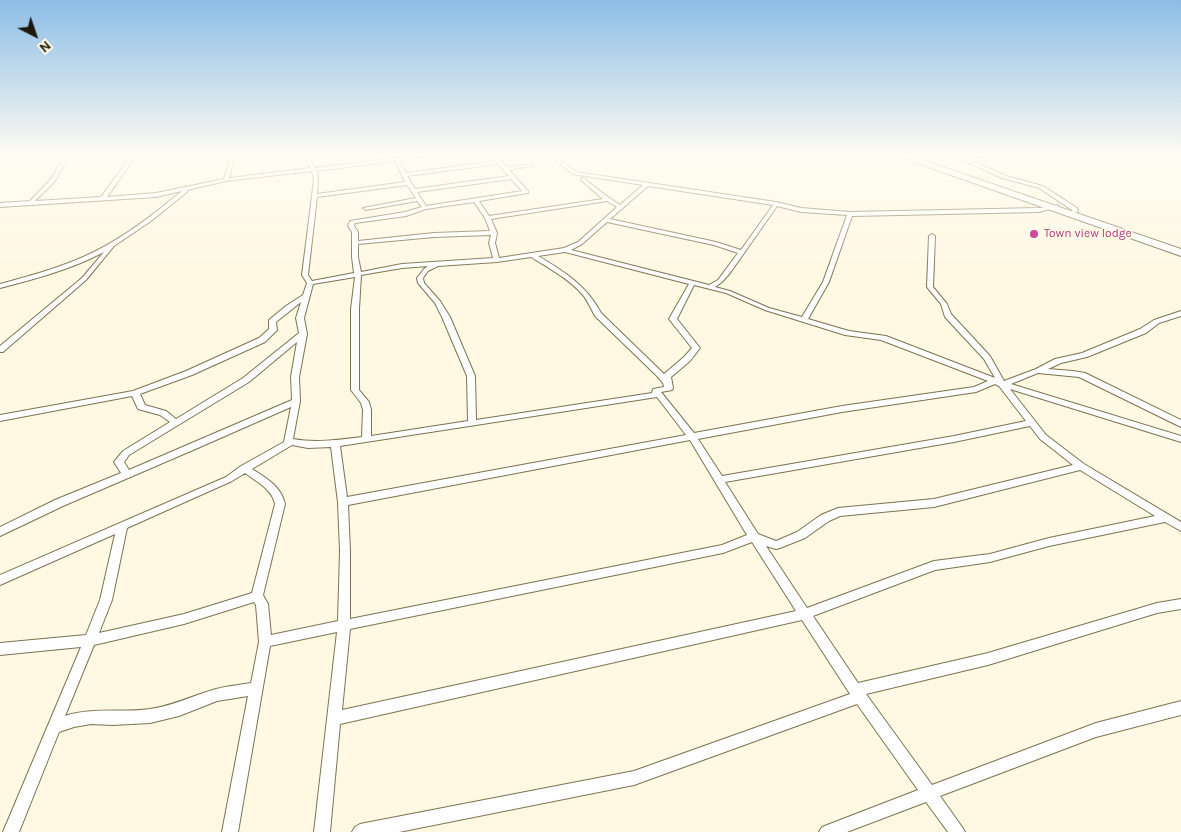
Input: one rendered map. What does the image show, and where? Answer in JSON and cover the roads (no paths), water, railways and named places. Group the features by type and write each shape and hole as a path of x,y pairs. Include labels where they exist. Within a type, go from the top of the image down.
{"highway":[{"path":"1017,195 1076,212 1181,248"},
{"path":"1020,195 1181,253"}],"street":[{"path":"32,201 38,195"},
{"path":"0,204 157,195"},
{"path":"0,286 84,260 114,243 160,212 181,195"},
{"path":"291,442 288,441 296,401 295,377 303,334 300,318 308,296 310,283 306,275 310,222 315,196 323,195"},
{"path":"416,195 425,208"},
{"path":"366,439 367,410 365,402 355,390 355,309 358,275 355,232 351,226 352,222 510,195"},
{"path":"602,195 606,200 621,207"},
{"path":"310,283 402,266 498,260 565,250 580,243 635,195"},
{"path":"713,195 776,204 801,210 850,214 1054,207"},
{"path":"1053,195 1075,209 1076,212"},
{"path":"366,208 418,199"},
{"path":"488,218 606,200"},
{"path":"476,201 488,218 494,233 492,243 498,260"},
{"path":"710,287 720,281 728,272 776,204"},
{"path":"804,319 826,282 850,214"},
{"path":"606,220 716,244 741,252"},
{"path":"355,243 434,235 494,233"},
{"path":"932,236 930,287 944,304 948,315 987,358 999,382 1043,437 1081,466 1181,527"},
{"path":"0,350 84,279 114,243"},
{"path":"565,250 694,282 728,292 767,308 848,333 883,338 999,382 1181,439"},
{"path":"532,255 577,284 592,302 598,314 660,374 667,382 669,388"},
{"path":"438,264 422,274 420,278 421,283 438,302 471,376 472,422"},
{"path":"669,388 666,376 687,359 696,348 673,319 680,311 683,300 694,282"},
{"path":"0,418 135,393 189,373 262,340 273,330 272,322 281,313 290,305 308,296"},
{"path":"343,502 842,409 976,389 1037,371 1058,361 1099,350 1143,330 1148,325 1159,320 1181,313"},
{"path":"127,475 119,462 122,457 175,422 251,377 303,334"},
{"path":"1037,371 1073,372 1082,375 1181,424"},
{"path":"0,580 122,528 229,479 244,468 272,455 291,442 308,445 335,444 656,394 656,391 669,388"},
{"path":"656,391 693,438 754,537 857,693 958,832"},
{"path":"135,393 141,407 163,413 175,422"},
{"path":"0,532 67,500 296,401"},
{"path":"720,480 815,462 946,442 1032,424"},
{"path":"322,832 332,719 344,626 345,551 343,502 335,444"},
{"path":"265,642 693,553 723,549 754,537 776,545 801,535 825,518 838,512 934,503 1081,466"},
{"path":"230,832 265,642 262,604 257,596 280,504 280,496 274,490 244,468"},
{"path":"332,719 805,614 934,566 990,558 1049,542 1167,518"},
{"path":"11,832 106,600 122,528"},
{"path":"0,648 90,640 184,619 257,596"},
{"path":"360,832 634,778 857,693 988,659 1157,608 1181,604"},
{"path":"54,727 74,720 91,717 150,716 179,709 217,695 256,689"},
{"path":"827,832 1096,730 1181,708"}],"place":[{"name":"Town view lodge","path":"1034,234"}]}
